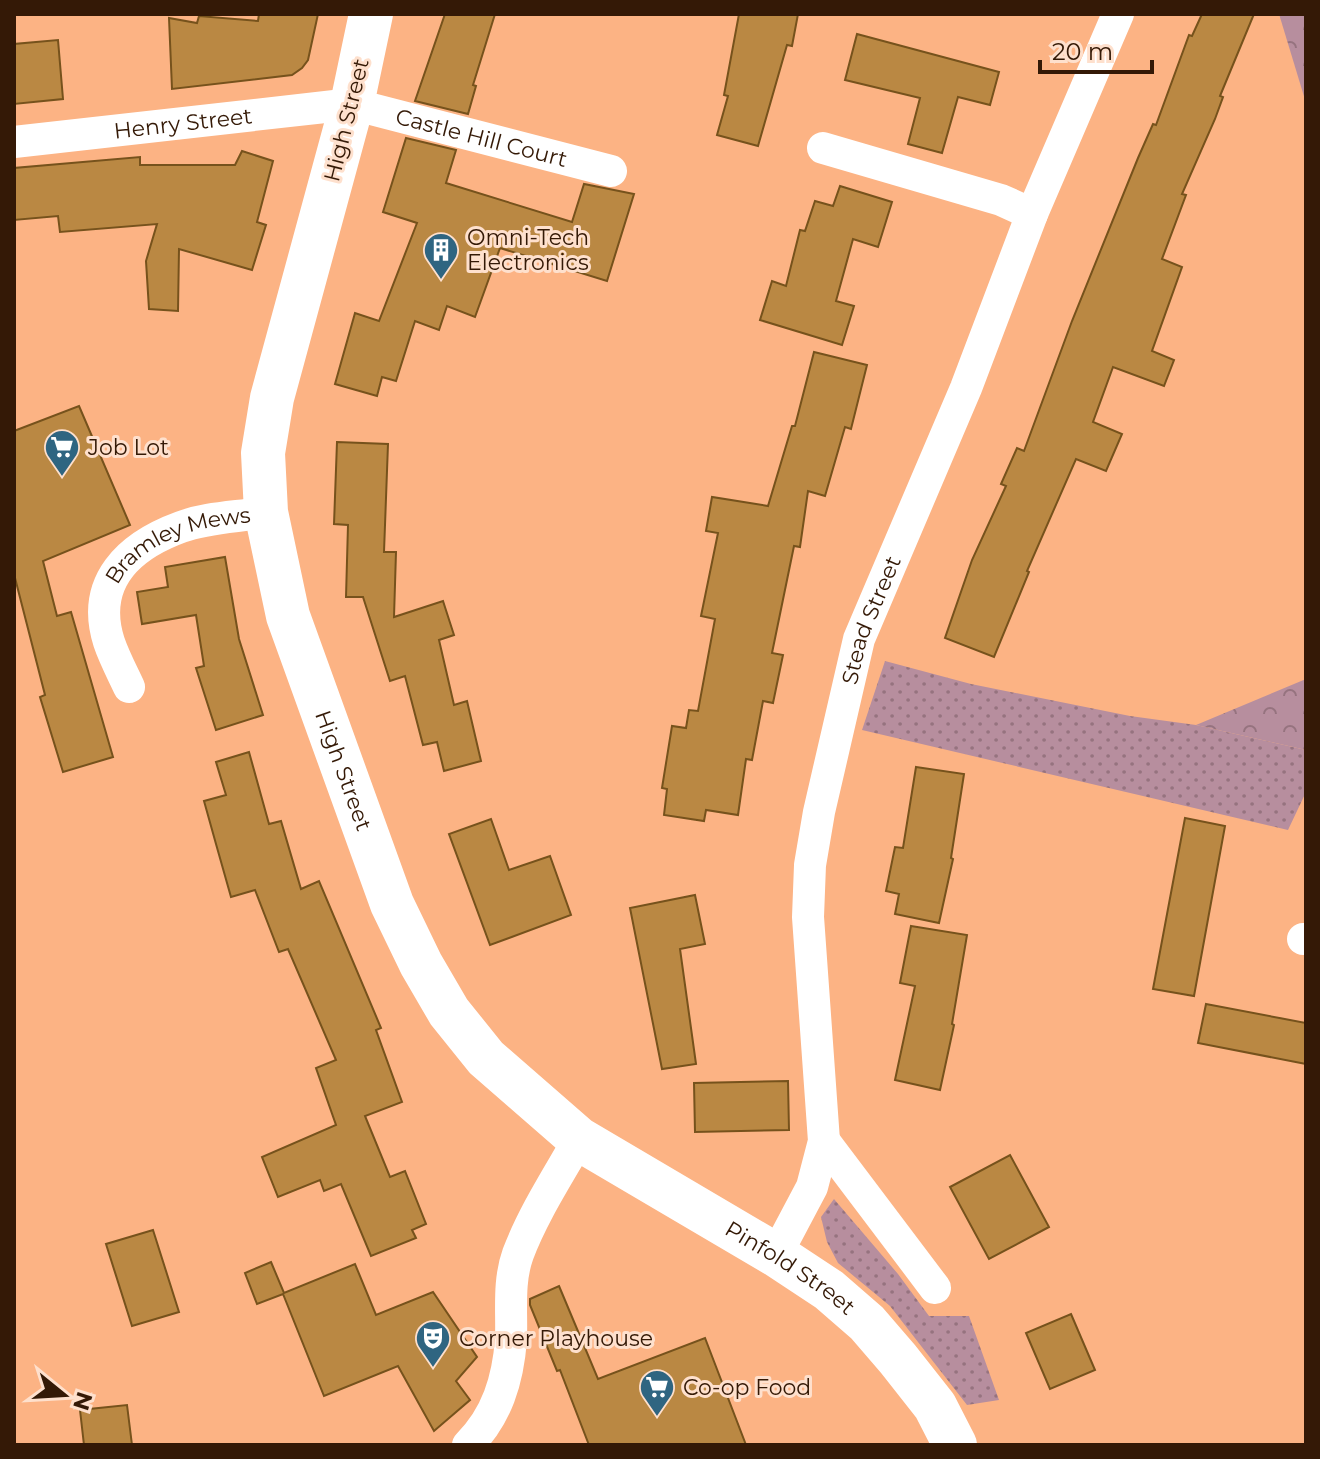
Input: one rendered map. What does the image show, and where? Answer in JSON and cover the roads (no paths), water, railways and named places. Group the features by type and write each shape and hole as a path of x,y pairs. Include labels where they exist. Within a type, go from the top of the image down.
{"main road":[{"name":"High Street","path":"371,14 352,104 272,398 263,453 266,512 288,616 392,904 421,964 449,1012 486,1058 579,1139"},
{"name":"Pinfold Street","path":"579,1139 776,1255 829,1290 867,1323 935,1406 955,1445"}],"street":[{"name":"Stead Street","path":"776,1255 812,1187 824,1141 808,917 810,865 828,770 859,639 966,388 1032,214 1118,14"},
{"name":"Henry Street","path":"14,142 352,104"},
{"name":"Castle Hill Court","path":"352,104 611,171"},
{"path":"823,148 1001,200 1032,214"},
{"name":"Bramley Mews","path":"129,687 108,640 107,584 118,567 147,543 184,526 266,512"},
{"path":"481,1440 500,1399 507,1372 511,1338 509,1294 518,1255 579,1139"},
{"path":"824,1141 935,1288"}],"place":[{"name":"Omni-Tech Electronics","path":"441,281"},
{"name":"Job Lot","path":"62,478"},
{"name":"Corner Playhouse","path":"433,1369"},
{"name":"Co-op Food","path":"657,1418"}]}
